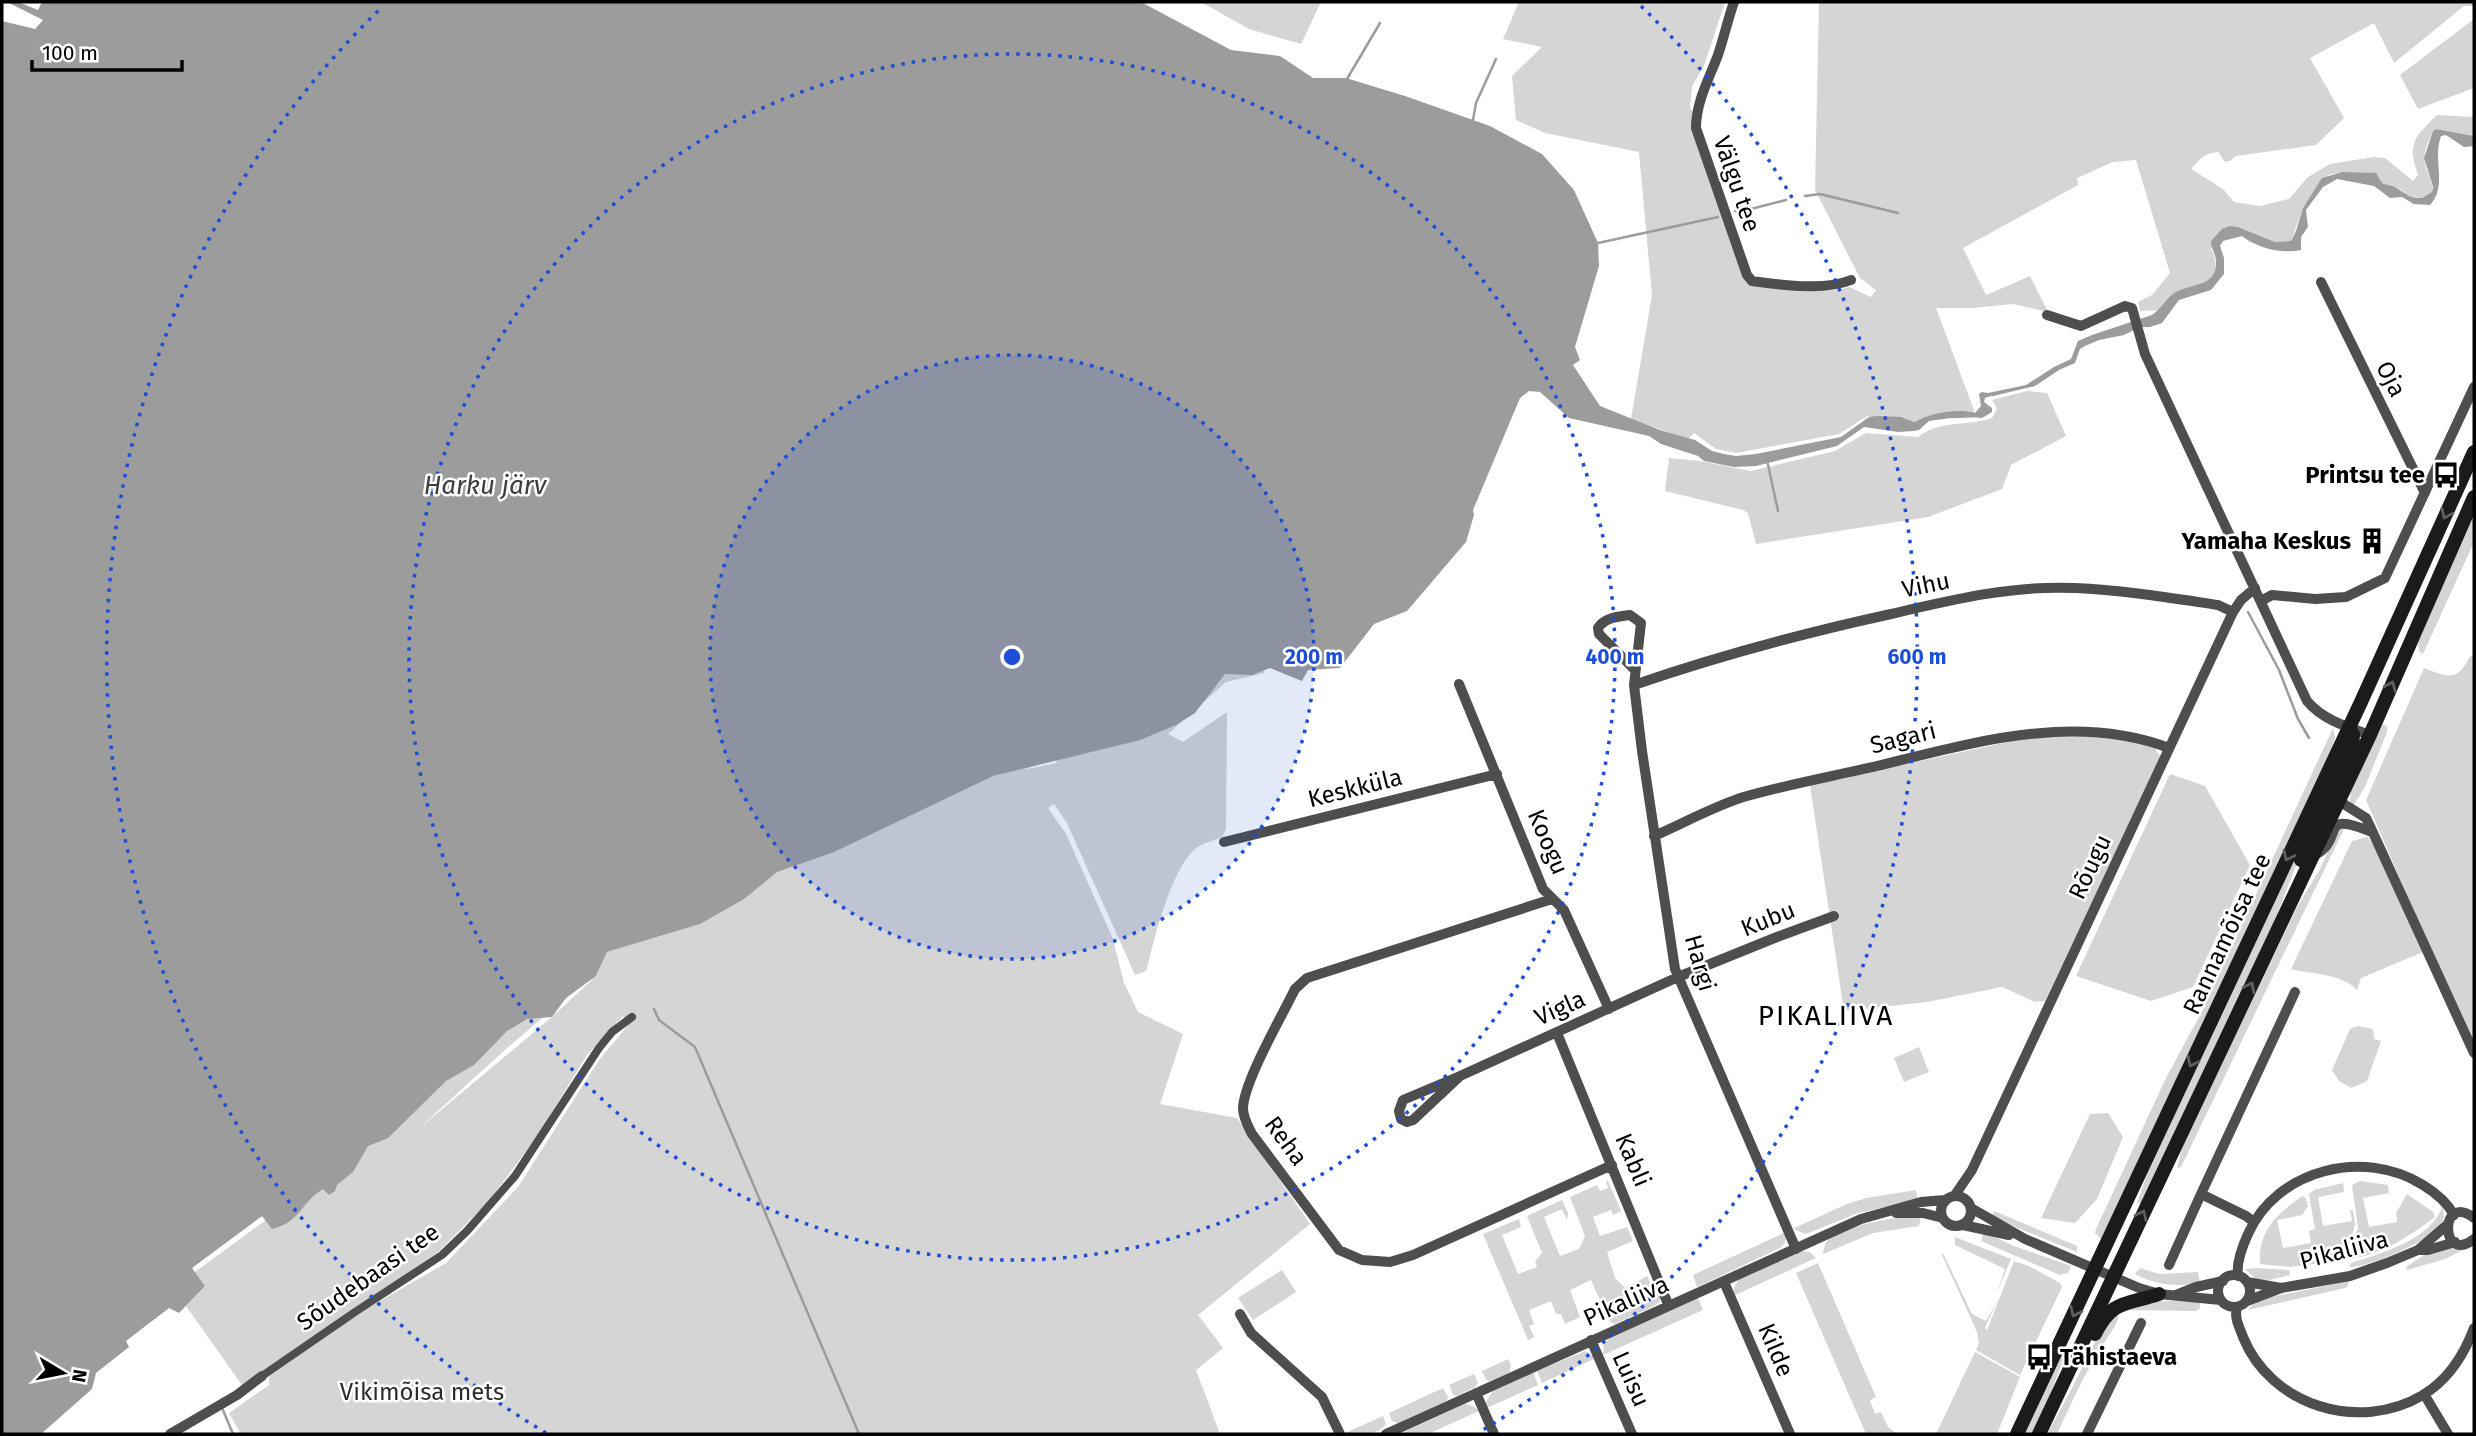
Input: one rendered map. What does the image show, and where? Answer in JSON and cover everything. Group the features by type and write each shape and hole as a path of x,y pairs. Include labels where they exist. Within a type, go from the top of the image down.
{"main road":[{"name":"Rannamõisa tee","path":"2017,1434 2349,727 2474,452"},
{"name":"Rannamõisa tee","path":"2039,1434 2370,735 2474,497"},
{"path":"2294,897 2298,869 2317,820 2352,748 2353,735 2349,727"},
{"path":"2076,1356 2087,1349 2099,1324 2111,1310 2137,1298 2167,1295"}],"street":[{"name":"Välgu tee","path":"1734,2 1718,55 1704,88 1696,128 1746,275 1752,281 1773,284 1838,286 1852,280"},
{"name":"Oja","path":"2321,282 2425,493"},
{"path":"2047,314 2081,326 2125,306 2132,308 2150,363 2307,701 2323,715 2370,735"},
{"path":"2261,601 2272,595 2315,599 2346,597 2385,578 2474,387"},
{"name":"Vihu","path":"1634,685 1717,657 1855,622 1979,595 2075,588 2206,603 2233,612"},
{"name":"Rõugu","path":"1950,1197 1972,1170 2233,612 2241,600 2255,588"},
{"name":"Hargi","path":"1635,670 1599,634 1598,628 1610,618 1630,615 1641,623 1634,685 1654,836 1678,977 1796,1249"},
{"name":"Koogu","path":"1459,684 1543,889 1564,910 1609,1009"},
{"name":"Sagari","path":"1654,836 1745,796 1990,738 2053,731 2089,732 2147,740 2169,748"},
{"name":"Keskküla","path":"1224,842 1497,774"},
{"path":"2339,801 2366,818 2474,1053"},
{"path":"2313,856 2325,850 2336,825 2342,822 2349,822 2372,832"},
{"name":"Reha","path":"1552,899 1307,978 1295,989 1251,1082 1243,1108 1245,1120 1252,1134 1339,1250 1362,1260 1390,1262 1413,1255 1612,1165"},
{"name":"Kubu","path":"1678,977 1834,916"},
{"name":"Vigla","path":"1460,1076 1413,1120 1407,1122 1401,1119 1399,1111 1403,1100 1678,977"},
{"path":"2169,1265 2295,992"},
{"name":"Sõudebaasi tee","path":"170,1434 237,1395 355,1311 442,1255 491,1205 515,1175 599,1048 612,1032 632,1017"},
{"name":"Kabli","path":"1557,1033 1668,1304"},
{"path":"2455,1242 2448,1235 2448,1204 2415,1180 2388,1170 2330,1168 2302,1179 2270,1202 2254,1222 2237,1267 2250,1291 2234,1316 2248,1349 2278,1385 2300,1399 2330,1410 2357,1412 2389,1408 2424,1394 2448,1374 2474,1328"},
{"name":"Rõugu","path":"1970,1205 1972,1170"},
{"path":"2201,1194 2254,1222"},
{"path":"1942,1218 1941,1208 1950,1197"},
{"name":"Pikaliiva","path":"1389,1434 1668,1304 1724,1282 1861,1219 1921,1202 1950,1197 1970,1205 2025,1239 2139,1288 2167,1295 2221,1300"},
{"path":"1963,1224 1970,1218 1970,1205"},
{"name":"Pikaliiva","path":"1886,1212 1923,1213 1942,1218 1952,1226 1963,1224 2025,1239"},
{"path":"2418,1250 2462,1212 2473,1216"},
{"path":"2418,1250 2428,1250 2455,1242 2473,1243"},
{"name":"Pikaliiva","path":"2281,1288 2350,1276 2418,1250"},
{"path":"2167,1295 2223,1281 2230,1276 2281,1288"},
{"path":"2223,1281 2219,1290 2221,1300 2228,1306 2242,1304 2281,1288"},
{"name":"Kilde","path":"1724,1282 1790,1434"},
{"path":"1240,1314 1251,1333 1322,1397 1340,1434"},
{"path":"2087,1434 2141,1322"},
{"name":"Luisu","path":"1591,1340 1632,1434"},
{"path":"1476,1393 1494,1434"},
{"path":"2424,1394 2448,1434"}],"green space":[{"path":"1201,2 1321,2 1301,44 1249,29"},
{"path":"1519,2 1725,2 1705,63 1692,87 1692,129 1743,276 1760,287 1839,290 1849,287 1871,297 1876,290 1860,278 1815,190 1819,2 2474,2 2474,6 2464,6 2394,63 2374,23 2310,58 2344,118 2316,145 2236,156 2225,162 2218,152 2202,158 2191,169 2223,189 2234,202 2260,206 2289,199 2308,177 2330,164 2374,157 2385,158 2413,181 2418,175 2413,156 2415,142 2437,115 2474,117 2474,136 2436,129 2433,131 2424,156 2432,192 2422,198 2409,197 2400,189 2382,184 2380,178 2342,172 2328,175 2303,208 2291,241 2275,242 2238,227 2211,249 2216,268 2213,277 2203,284 2180,291 2160,310 2140,311 2138,302 2152,295 2170,273 2136,160 2113,162 2077,178 2078,185 1963,248 1986,295 2030,276 2048,312 2013,304 1936,308 1975,413 1944,413 1916,422 1901,417 1869,415 1839,434 1736,453 1716,449 1694,433 1685,438 1631,419 1652,295 1639,152 1545,133 1516,120 1512,76 1542,47 1503,39"},
{"path":"2474,19 2474,88 2418,109 2400,75"},
{"path":"2027,391 2047,393 2066,436 2011,465 2002,489 1928,517 1756,544 1748,513 1743,510 1665,491 1669,458 1751,471 1835,451 1866,433 1918,437 1944,425 1982,421 1992,418 1997,409 1992,400"},
{"path":"2474,512 2474,542 2423,654 2419,651 2418,643"},
{"path":"2470,656 2474,657 2474,1040 2366,800 2424,668 2439,674 2456,674 2461,671"},
{"name":"Vikimõisa mets","path":"1264,665 1264,673 1226,682 1168,734 1183,742 1227,712 1226,829 1222,837 1196,848 1178,872 1159,923 1146,971 1135,975 1067,823 1054,804 1048,808 1066,834 1113,939 1124,983 1138,1012 1183,1034 1160,1104 1237,1118 1310,1224 1198,1315 1223,1348 1196,1370 1220,1434 241,1434 229,1413 269,1385 269,1376 361,1312 446,1263 518,1187 599,1060 628,1025 623,1016 587,1055 536,1138 488,1202 437,1253 242,1385 186,1306 205,1286 195,1272 266,1220 263,1216 320,1142 604,947 592,976 507,1048 416,1131 552,1017 596,976 607,952 670,933 717,911 872,809 1049,761 1023,770 1057,763 1051,752 1171,676"},
{"path":"2383,724 2387,726 2387,732 2365,787 2353,806 2350,801 2351,791"},
{"path":"2333,728 2335,737 2332,748 2101,1239 2095,1233 2096,1229 2165,1080 2201,1013"},
{"path":"2084,736 2130,741 2155,748 2160,756 2045,1001 2035,1002 2002,987 1927,1002 1844,1011 1810,785 2026,738"},
{"path":"2170,774 2205,786 2250,865 2193,987 2151,1001 2076,976"},
{"path":"2308,826 2311,827 2271,930 2141,1204 2137,1203 2150,1165"},
{"path":"2340,829 2344,829 2181,1167 2177,1168 2182,1147 2297,907"},
{"path":"2367,837 2375,846 2423,952 2361,978 2357,990 2335,978 2291,969 2352,841"},
{"path":"2358,1026 2373,1029 2374,1039 2381,1041 2367,1081 2351,1088 2339,1081 2332,1070 2350,1029"},
{"path":"1919,1047 1929,1072 1904,1082 1894,1058"},
{"path":"2108,1113 2123,1137 2097,1199 2075,1223 2041,1218 2090,1114"},
{"path":"1606,1181 1621,1211 1613,1215 1611,1210 1593,1217 1600,1236 1627,1227 1633,1241 1607,1252 1615,1278 1625,1288 1647,1276 1652,1286 1603,1307 1591,1280 1570,1290 1580,1317 1565,1324 1561,1314 1556,1314 1551,1301 1529,1310 1534,1324 1529,1326 1534,1337 1528,1340 1483,1234 1519,1219 1521,1227 1502,1235 1518,1274 1537,1267 1535,1261 1542,1253 1527,1216 1562,1200 1568,1213 1567,1220 1562,1209 1544,1217 1560,1256 1579,1249 1585,1236 1570,1197 1597,1185 1600,1191 1608,1188"},
{"path":"2360,1181 2388,1185 2389,1193 2363,1198 2369,1227 2397,1222 2396,1213 2407,1194 2433,1212 2435,1217 2395,1244 2350,1259 2350,1250 2358,1228 2352,1185"},
{"path":"2343,1183 2344,1192 2318,1197 2323,1226 2352,1221 2350,1210 2353,1210 2355,1224 2346,1260 2290,1267 2260,1264 2260,1252 2266,1233 2284,1210 2302,1196 2305,1197 2308,1206 2302,1215 2277,1220 2283,1248 2311,1243 2309,1231 2315,1229 2309,1194 2314,1190"},
{"path":"1916,1190 1918,1200 1858,1213 1806,1234 1794,1228 1866,1198"},
{"path":"2442,1207 2442,1223 2426,1237 2385,1258 2349,1267 2351,1263 2404,1244 2428,1228"},
{"path":"1994,1211 2077,1246 2077,1252 1991,1217"},
{"path":"1921,1216 1919,1226 1873,1233 1823,1254 1827,1241 1847,1230 1886,1220"},
{"path":"1786,1232 1785,1243 1780,1248 1697,1287 1693,1275"},
{"path":"1984,1232 2014,1246 2071,1266 2068,1273 2060,1275 1981,1241"},
{"path":"1955,1237 2011,1259 1996,1295 2005,1269 1955,1245"},
{"path":"2447,1247 2463,1250 2445,1259 2407,1270 2406,1267 2424,1255"},
{"path":"1801,1251 1810,1252 1816,1258 1733,1296 1738,1280"},
{"path":"1943,1253 1972,1314 1986,1321 1997,1301 1985,1328 1987,1330 2014,1261 2060,1283 2062,1287 2020,1375 1976,1350 1979,1343 1977,1332"},
{"path":"1818,1263 1876,1397 1870,1400 1875,1414 1881,1412 1888,1427 1897,1434 1866,1434 1796,1273"},
{"path":"2140,1268 2159,1274 2198,1272 2200,1283 2158,1283 2135,1274"},
{"path":"2245,1269 2289,1270 2290,1275 2269,1280 2256,1279"},
{"path":"1282,1270 1296,1292 1253,1320 1238,1298"},
{"path":"2349,1281 2345,1288 2248,1310 2254,1303 2266,1298"},
{"path":"1661,1289 1660,1301 1654,1306 1615,1324 1610,1322 1606,1313"},
{"path":"1698,1298 1703,1310 1603,1355 1604,1344 1610,1338"},
{"path":"2200,1300 2200,1308 2196,1311 2126,1310 2139,1302"},
{"path":"2119,1311 2115,1326 2086,1374 2057,1434 2047,1434 2098,1336"},
{"path":"1585,1351 1596,1358 1542,1383 1537,1371"},
{"path":"2063,1351 2066,1352 2048,1401 2032,1434 2024,1434"},
{"path":"1975,1352 2020,1377 1997,1434 1936,1434"},
{"path":"1508,1359 1511,1365 1509,1373 1490,1381 1486,1380 1482,1371"},
{"path":"1533,1372 1538,1385 1487,1408 1486,1402 1493,1391"},
{"path":"1474,1374 1478,1383 1475,1387 1457,1396 1453,1395 1449,1385"},
{"path":"1443,1388 1448,1397 1446,1401 1398,1423 1392,1421 1389,1413"},
{"path":"1465,1404 1479,1411 1428,1434 1404,1434 1406,1431"},
{"path":"1383,1416 1386,1424 1378,1431 1343,1434"}],"water":[{"name":"Harku järv","path":"7,2 18,2 38,10 42,2 1141,2 1231,50 1280,56 1313,78 1346,78 1405,96 1490,126 1542,154 1574,190 1598,243 1599,266 1575,347 1580,360 1573,365 1600,406 1660,430 1695,440 1712,451 1736,456 1841,437 1869,417 1901,417 1915,422 1944,412 1975,413 1981,406 1979,394 1982,392 2026,385 2071,359 2078,341 2152,315 2176,292 2208,280 2215,270 2216,262 2211,241 2222,229 2238,227 2275,242 2291,241 2303,208 2322,178 2342,172 2376,173 2383,184 2395,187 2411,197 2422,198 2432,192 2433,187 2424,158 2433,131 2436,129 2474,136 2474,146 2464,147 2446,135 2441,136 2438,189 2430,205 2414,204 2402,197 2390,198 2374,186 2337,179 2323,187 2306,210 2308,227 2301,237 2301,250 2270,249 2242,236 2223,241 2220,246 2224,258 2224,274 2211,290 2179,300 2162,323 2140,327 2124,335 2085,346 2080,349 2075,363 2035,386 1985,398 1984,402 1992,408 1992,412 1982,418 1965,416 1929,421 1914,431 1898,432 1864,427 1837,446 1756,466 1734,467 1704,461 1698,456 1661,444 1649,436 1569,418 1540,392 1529,391 1520,398 1473,510 1466,542 1407,611 1374,624 1340,668 1308,670 1302,681 1270,668 1252,675 1225,674 1195,713 1176,725 1140,740 993,776 834,852 777,872 744,899 700,924 607,952 596,976 566,998 552,1017 527,1019 507,1031 474,1065 446,1081 388,1138 368,1146 353,1172 337,1185 335,1191 329,1195 323,1189 315,1194 295,1217 282,1226 272,1229 262,1216 192,1268 205,1286 179,1313 169,1308 126,1341 129,1347 96,1373 92,1389 41,1434 2,1434 2,21 35,29 43,20"}],"waterway":[{"path":"1347,79 1380,23"},
{"path":"1473,120 1476,103 1496,59"},
{"path":"1805,196 1820,194 1898,213"},
{"path":"1735,211 1786,200"},
{"path":"1598,243 1718,217"},
{"path":"1992,395 2033,385"},
{"path":"1952,417 1977,416"},
{"path":"1767,460 1778,511"},
{"path":"2248,612 2279,670 2298,719 2309,738"},
{"path":"654,1009 659,1020 695,1047 859,1434"},
{"path":"223,1410 233,1434"}],"place":[{"name":"Printsu tee","path":"2446,475"},
{"name":"Yamaha Keskus","path":"2372,541"},
{"name":"Tähistaeva","path":"2039,1357"}],"district":[{"name":"PIKALIIVA","path":"1826,1015"}]}
